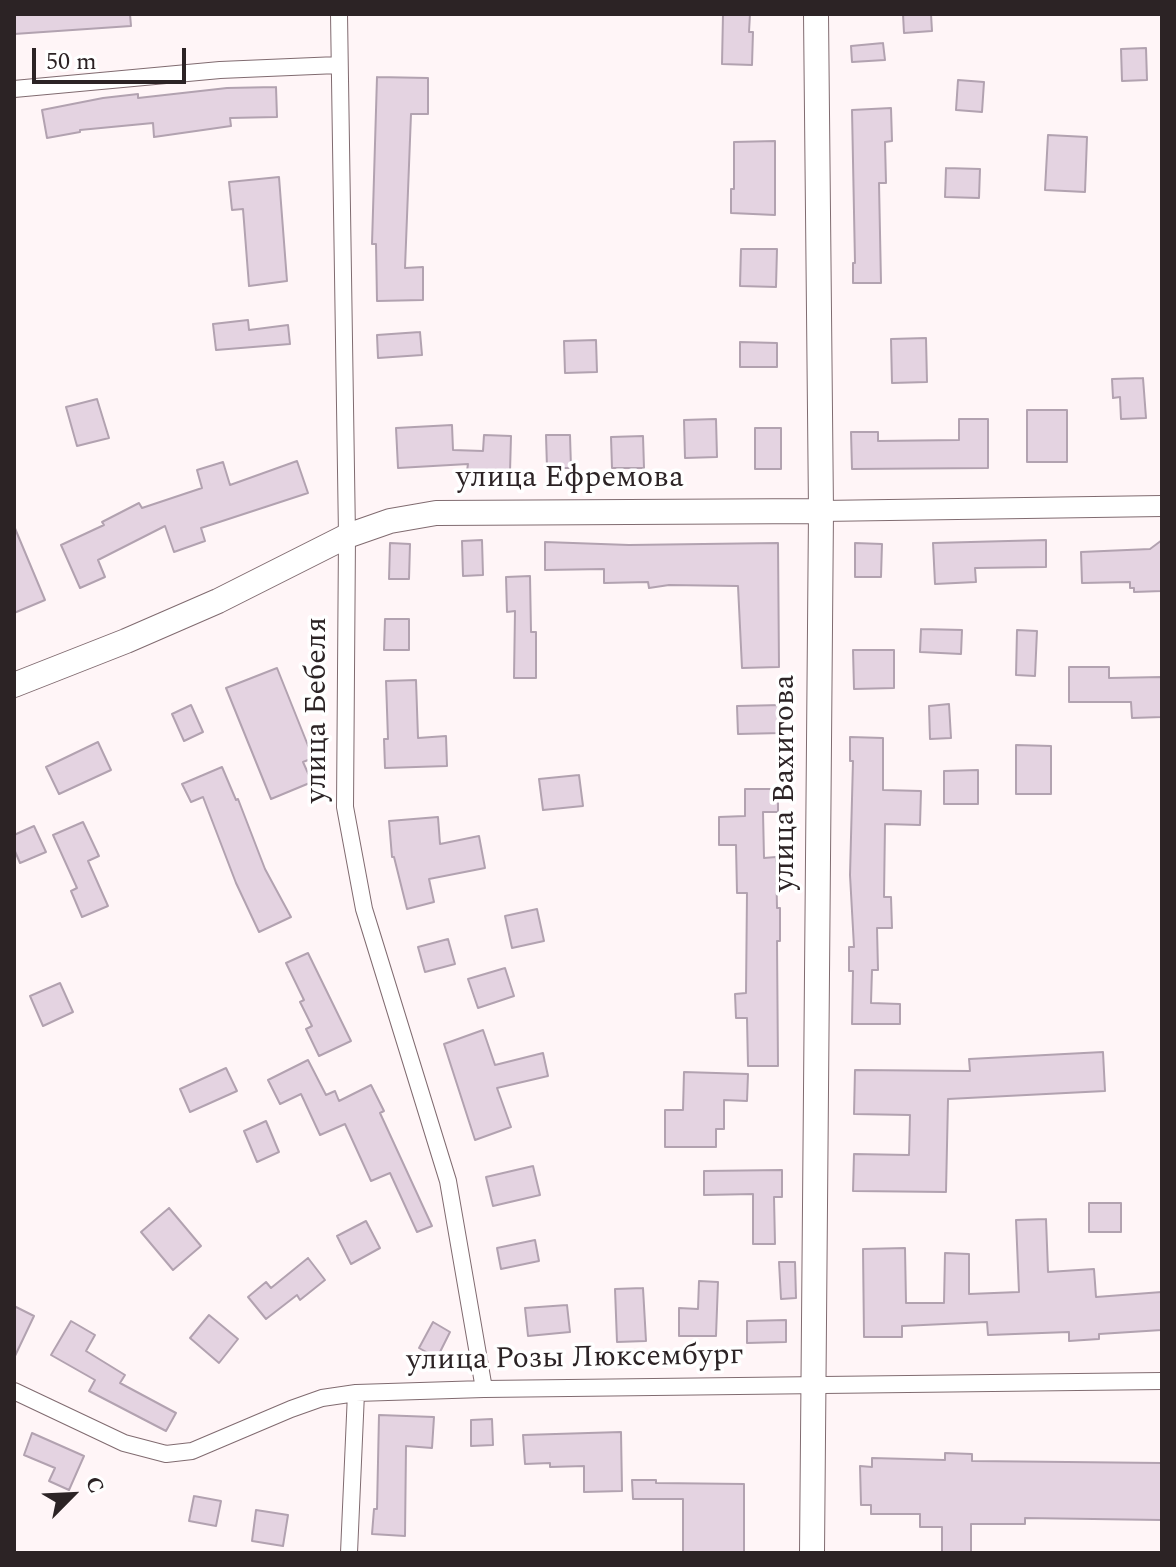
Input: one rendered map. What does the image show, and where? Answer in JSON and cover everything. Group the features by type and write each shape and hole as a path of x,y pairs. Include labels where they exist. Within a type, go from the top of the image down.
{"main road":[{"name":"улица Вахитова","path":"812,1553 821,511 816,14"},
{"name":"улица Ефремова","path":"14,685 218,601 347,536 390,521 436,513 821,511"}],"street":[{"name":"улица Бебеля","path":"339,14 347,536 345,807 364,909 448,1181 484,1389"},
{"path":"14,89 220,70 338,65"},
{"name":"улица Ефремова","path":"821,511 1162,506"},
{"name":"улица Розы Люксембург","path":"14,1391 124,1443 166,1454 192,1451 322,1398 356,1393 1162,1381"},
{"path":"349,1553 356,1393"}],"building":[{"path":"14,14 130,14 131,26 14,34"},
{"path":"723,14 750,14 752,65 722,64"},
{"path":"903,14 931,14 932,31 904,33"},
{"path":"883,43 885,60 852,62 851,46"},
{"path":"1146,48 1147,80 1122,81 1121,49"},
{"path":"377,77 428,78 428,114 411,114 405,268 423,267 423,300 377,301 376,244 372,244"},
{"path":"958,80 984,82 982,112 956,110"},
{"path":"276,87 277,117 230,118 231,126 154,137 153,123 80,130 47,138 42,110 138,94 138,98 227,88"},
{"path":"891,108 892,141 885,142 886,183 879,183 881,283 853,283 852,110"},
{"path":"1048,135 1087,137 1085,192 1045,190"},
{"path":"775,141 775,215 731,213 734,142"},
{"path":"946,168 980,169 979,198 945,197"},
{"path":"279,177 287,281 249,286 243,209 232,210 229,182"},
{"path":"741,249 777,249 776,287 740,286"},
{"path":"248,320 249,330 288,325 290,344 216,350 213,324"},
{"path":"420,332 422,355 378,358 377,335"},
{"path":"926,338 927,382 892,383 891,339"},
{"path":"596,340 597,372 565,373 564,341"},
{"path":"740,342 777,343 777,367 740,367"},
{"path":"1143,378 1146,418 1121,419 1120,397 1113,398 1112,379"},
{"path":"97,399 109,438 77,446 66,407"},
{"path":"1027,410 1067,410 1067,462 1027,462"},
{"path":"716,419 717,457 685,458 684,420"},
{"path":"959,419 988,419 988,468 852,469 851,432 878,432 878,441 959,440"},
{"path":"452,425 453,450 483,451 484,435 511,436 510,472 467,471 468,464 398,468 396,428"},
{"path":"755,428 781,428 781,469 755,469"},
{"path":"546,435 570,435 571,468 547,468"},
{"path":"643,436 644,468 612,468 611,437"},
{"path":"297,461 308,493 201,528 205,541 174,552 165,526 98,560 105,577 80,588 61,545 104,525 102,522 139,503 142,508 202,488 197,470 223,462 230,485"},
{"path":"14,526 45,600 14,613"},
{"path":"482,540 483,575 463,576 462,541"},
{"path":"1046,540 1046,567 975,568 976,582 935,584 933,543"},
{"path":"1162,540 1162,591 1134,592 1130,582 1082,583 1081,552 1150,549"},
{"path":"545,542 629,545 778,543 779,667 742,668 738,586 669,585 649,588 648,582 604,583 604,569 545,570"},
{"path":"390,543 410,544 409,579 389,579"},
{"path":"855,543 882,544 881,577 855,577"},
{"path":"530,576 531,632 536,632 536,678 514,678 515,611 507,612 506,577"},
{"path":"385,619 409,619 409,650 384,650"},
{"path":"921,629 962,630 961,654 920,652"},
{"path":"1017,630 1037,631 1035,676 1016,675"},
{"path":"853,650 894,650 894,688 854,689"},
{"path":"1069,667 1109,667 1109,678 1162,677 1162,717 1132,718 1131,702 1069,702"},
{"path":"277,668 313,758 303,762 312,782 271,799 226,688"},
{"path":"416,680 418,738 446,736 447,766 385,768 384,739 388,739 386,681"},
{"path":"949,704 951,738 930,739 929,706"},
{"path":"191,705 203,732 184,741 172,714"},
{"path":"781,705 781,733 738,734 737,706"},
{"path":"850,737 883,738 883,790 921,791 920,825 885,824 884,897 891,897 892,928 877,928 878,970 872,970 871,1003 900,1004 900,1024 852,1024 853,971 849,971 849,947 854,947 850,875 853,761 850,761"},
{"path":"98,742 111,770 59,794 46,767"},
{"path":"1016,745 1051,746 1051,794 1016,794"},
{"path":"222,767 265,869 291,917 259,932 236,883 203,797 191,802 182,784"},
{"path":"978,770 978,804 944,804 944,771"},
{"path":"579,775 583,806 543,810 539,779"},
{"path":"745,789 778,789 778,812 763,812 764,858 776,857 777,908 780,908 780,941 777,941 778,1066 748,1066 747,1018 736,1018 735,994 746,993 747,893 737,893 736,845 719,845 719,817 745,816"},
{"path":"438,817 440,844 479,836 485,868 429,879 434,902 407,909 392,857 389,821"},
{"path":"83,822 99,856 88,861 108,906 82,917 71,891 77,888 53,835"},
{"path":"34,826 46,852 20,863 14,849 14,835"},
{"path":"537,909 544,941 512,948 505,916"},
{"path":"448,939 455,964 425,972 418,947"},
{"path":"308,953 351,1041 319,1056 306,1029 312,1026 300,1002 304,1000 286,963"},
{"path":"505,968 514,996 478,1008 468,979"},
{"path":"60,983 73,1012 43,1026 30,996"},
{"path":"483,1030 495,1065 543,1053 548,1076 497,1088 511,1127 475,1140 444,1044"},
{"path":"1103,1052 1105,1091 948,1099 946,1192 853,1191 854,1154 909,1155 910,1115 854,1114 855,1070 970,1071 969,1059"},
{"path":"308,1060 326,1095 335,1091 339,1101 371,1085 384,1111 380,1113 432,1226 417,1232 390,1173 371,1181 345,1124 320,1135 301,1094 280,1104 268,1080"},
{"path":"226,1068 237,1091 190,1112 180,1089"},
{"path":"684,1072 748,1074 747,1101 724,1100 724,1129 716,1129 716,1147 665,1147 665,1110 683,1110"},
{"path":"266,1121 279,1152 257,1162 244,1131"},
{"path":"533,1166 540,1195 493,1206 486,1177"},
{"path":"782,1170 782,1197 774,1197 775,1244 753,1244 753,1194 704,1195 704,1171"},
{"path":"1089,1203 1121,1203 1121,1232 1089,1232"},
{"path":"169,1208 201,1246 173,1270 141,1232"},
{"path":"1046,1219 1048,1272 1094,1269 1096,1297 1162,1292 1162,1330 1099,1334 1099,1339 1069,1341 1069,1332 988,1335 987,1322 902,1326 902,1337 864,1337 863,1249 905,1248 906,1303 944,1303 945,1253 969,1254 969,1294 1019,1292 1016,1220"},
{"path":"366,1221 380,1248 351,1264 337,1236"},
{"path":"535,1240 539,1261 501,1269 497,1248"},
{"path":"308,1258 325,1280 300,1300 297,1295 266,1319 248,1297 266,1282 271,1288"},
{"path":"779,1262 795,1262 796,1298 781,1299"},
{"path":"699,1281 718,1282 716,1336 679,1336 679,1308 698,1309"},
{"path":"643,1288 646,1341 617,1342 615,1289"},
{"path":"567,1305 570,1332 528,1336 525,1308"},
{"path":"14,1306 34,1316 14,1358"},
{"path":"209,1315 238,1339 219,1363 190,1338"},
{"path":"786,1320 786,1342 747,1343 747,1321"},
{"path":"71,1321 95,1335 86,1351 125,1375 120,1383 176,1413 166,1431 89,1391 95,1380 51,1355"},
{"path":"433,1322 450,1332 437,1358 419,1348"},
{"path":"379,1415 434,1417 432,1448 406,1446 405,1536 372,1534 374,1509 377,1509"},
{"path":"492,1419 493,1445 471,1446 471,1420"},
{"path":"621,1432 622,1491 584,1492 584,1466 525,1464 523,1435"},
{"path":"32,1433 84,1456 69,1490 49,1481 55,1468 24,1455"},
{"path":"945,1453 972,1454 972,1461 1162,1463 1162,1520 1025,1518 1025,1524 971,1524 971,1553 942,1553 942,1527 920,1527 920,1514 871,1514 871,1505 861,1505 860,1466 872,1467 872,1458 945,1460"},
{"path":"632,1480 744,1484 744,1553 683,1553 683,1499 633,1499"},
{"path":"194,1496 221,1501 216,1526 189,1521"},
{"path":"256,1510 288,1515 283,1546 252,1541"}]}
